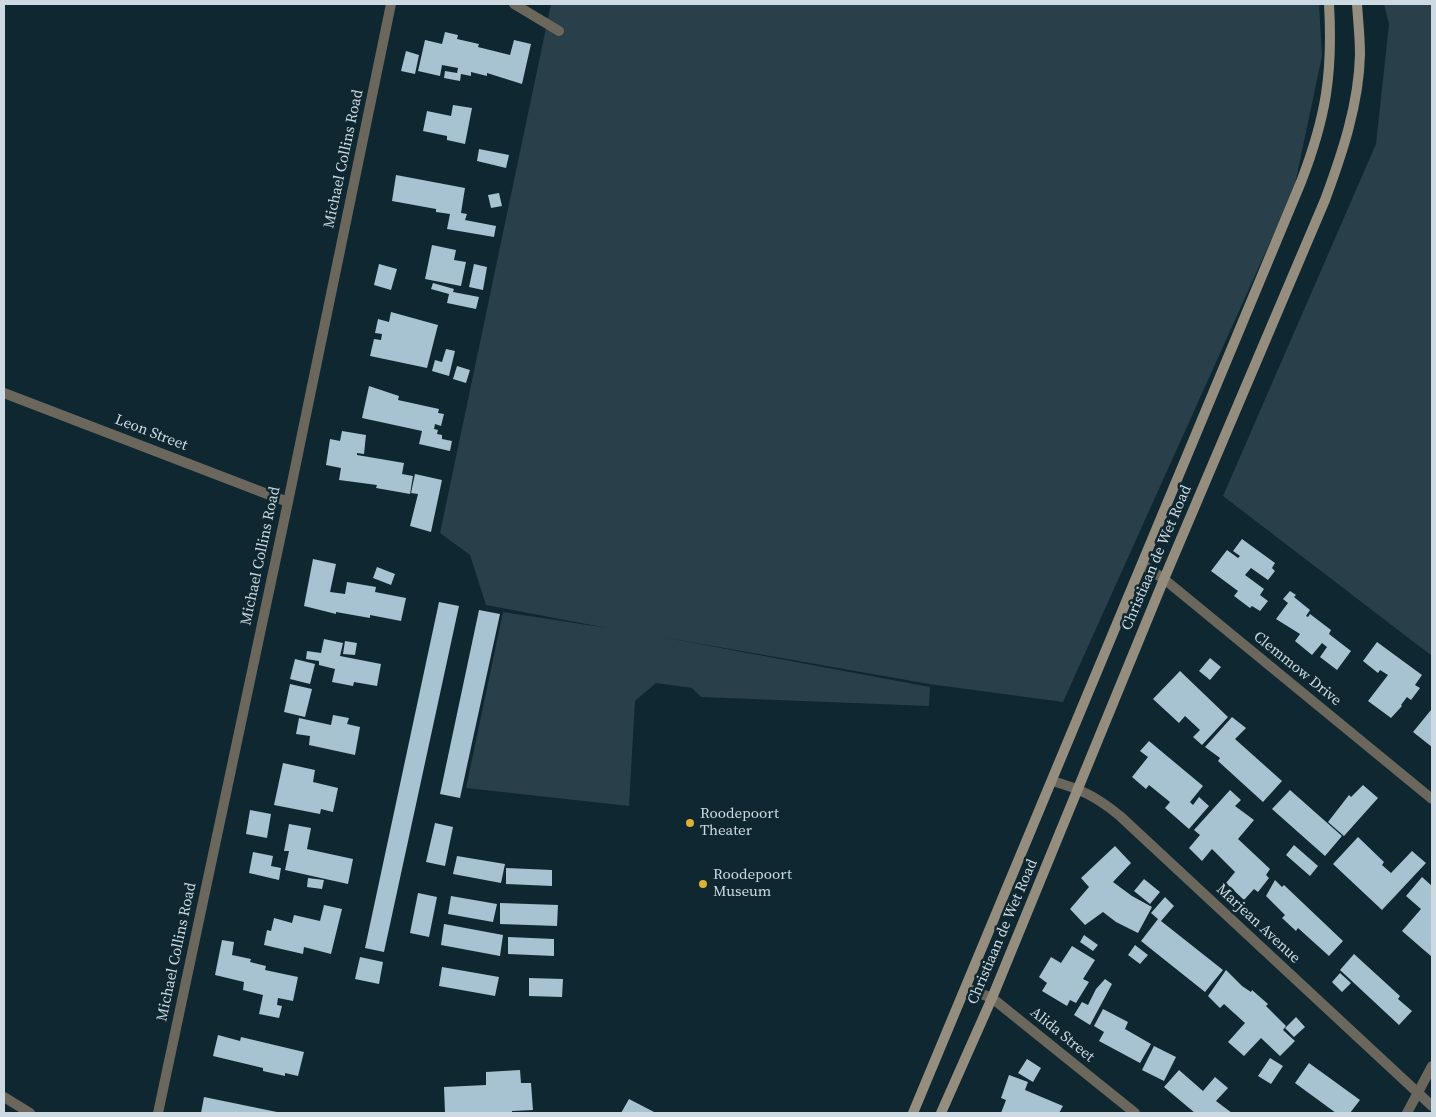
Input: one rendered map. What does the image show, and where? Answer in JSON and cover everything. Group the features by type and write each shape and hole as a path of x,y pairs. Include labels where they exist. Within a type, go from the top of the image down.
{"main road":[{"name":"Christiaan de Wet Road","path":"913,1113 1317,141 1328,90 1331,44 1329,4"},
{"name":"Christiaan de Wet Road","path":"941,1113 992,998 1164,579 1321,209 1341,156 1351,115 1360,55 1357,4"}],"street":[{"name":"Michael Collins Road","path":"158,1113 288,502 391,4"},
{"path":"514,4 558,32"},
{"name":"Leon Street","path":"4,393 288,502"},
{"name":"Clemmow Drive","path":"1142,564 1164,579 1432,799"},
{"name":"Marjean Avenue","path":"1052,780 1079,788 1100,799 1120,816 1432,1106"},
{"name":"Alida Street","path":"966,988 992,998 1134,1113"},
{"path":"1407,1113 1432,1066"},
{"path":"4,1097 30,1113"}],"shaded area":[{"path":"551,4 1319,4 1322,56 1294,189 1063,702 929,684 662,637 930,687 929,706 701,697 692,688 656,683 635,701 629,806 466,788 503,612 607,628 486,605 470,555 440,533"},
{"path":"1384,4 1432,4 1432,656 1223,496 1376,144 1389,24"}],"building":[{"path":"445,32 458,35 457,39 479,44 478,47 510,55 514,40 531,44 522,84 487,73 487,76 471,72 471,76 461,74 460,81 444,78 445,71 457,73 458,68 442,65 440,76 418,71 425,40 442,44"},
{"path":"406,51 419,55 415,74 401,71"},
{"path":"453,105 472,108 465,144 447,140 447,136 423,131 427,111 451,116"},
{"path":"479,149 509,155 506,168 477,161"},
{"path":"396,175 465,188 461,213 467,214 465,220 496,226 494,237 447,229 450,214 436,212 436,209 392,201"},
{"path":"499,193 502,206 491,208 488,195"},
{"path":"432,245 456,250 454,260 466,262 461,286 425,279"},
{"path":"379,264 397,269 391,290 374,285"},
{"path":"474,264 487,267 483,290 469,287"},
{"path":"433,283 454,289 453,292 479,297 476,309 447,303 449,294 431,289"},
{"path":"391,312 438,325 427,368 370,356 374,339 381,340 382,334 375,333 378,319 389,322"},
{"path":"446,349 455,351 449,376 432,371 435,360 442,362"},
{"path":"457,366 470,370 466,383 453,379"},
{"path":"369,386 399,396 398,400 439,409 438,413 444,414 441,426 435,424 434,429 438,430 437,434 442,435 442,439 452,441 450,451 419,444 422,431 362,418"},
{"path":"342,431 366,435 364,454 357,453 357,455 404,463 402,474 413,476 410,494 376,488 377,485 339,480 341,468 326,465 330,439 340,441"},
{"path":"415,474 442,480 431,532 410,526 418,494 411,493"},
{"path":"1242,539 1275,563 1272,568 1275,571 1268,580 1251,568 1245,575 1264,589 1260,595 1268,601 1260,611 1252,606 1250,608 1234,596 1238,591 1211,571 1227,550 1238,558 1240,556 1233,551"},
{"path":"313,559 336,564 330,592 345,594 347,582 376,587 375,592 406,598 401,621 370,615 370,618 336,612 336,614 304,606"},
{"path":"377,567 395,574 391,585 373,578"},
{"path":"1290,591 1296,595 1294,597 1310,610 1306,616 1308,617 1310,614 1331,630 1329,634 1351,651 1337,670 1320,657 1327,647 1322,643 1312,655 1295,641 1300,634 1276,619 1288,603 1283,599"},
{"path":"439,602 459,606 384,952 365,948"},
{"path":"479,610 500,614 460,798 440,794"},
{"path":"324,639 343,643 340,656 381,664 377,686 354,682 353,686 332,682 335,669 319,665 319,661 306,659 307,651 321,653"},
{"path":"345,641 357,643 355,655 343,654"},
{"path":"1377,642 1422,675 1415,685 1420,688 1411,700 1407,697 1391,718 1368,701 1388,675 1380,670 1378,673 1363,661"},
{"path":"1210,658 1221,667 1210,680 1199,671"},
{"path":"295,659 315,664 310,684 290,679"},
{"path":"1180,671 1228,717 1202,745 1193,737 1200,730 1185,716 1179,723 1153,699"},
{"path":"290,684 312,689 305,717 284,712"},
{"path":"1432,711 1432,747 1413,732"},
{"path":"333,715 349,718 347,724 360,727 355,755 309,745 310,736 296,734 299,718 331,725"},
{"path":"1232,717 1246,728 1235,739 1282,781 1263,802 1218,761 1220,758 1205,747"},
{"path":"1149,741 1203,786 1190,802 1193,805 1199,797 1209,806 1189,829 1165,808 1170,802 1149,785 1146,789 1132,777 1148,757 1140,751"},
{"path":"283,763 315,770 313,782 338,788 333,812 321,809 320,814 274,805"},
{"path":"1363,785 1378,798 1344,836 1328,822 1349,795 1351,797"},
{"path":"1230,790 1241,800 1235,806 1254,820 1238,839 1270,869 1266,875 1269,878 1258,892 1254,889 1244,900 1226,883 1235,872 1212,849 1202,861 1189,848 1200,835 1194,830"},
{"path":"1290,790 1342,836 1325,856 1272,809"},
{"path":"250,810 271,814 267,838 246,834"},
{"path":"435,823 453,827 445,866 426,862"},
{"path":"289,824 311,828 307,849 353,859 348,884 285,870 289,851 284,851"},
{"path":"1358,837 1384,862 1382,865 1391,873 1412,851 1426,863 1382,910 1333,864"},
{"path":"1294,845 1318,866 1310,876 1286,855"},
{"path":"1115,846 1131,863 1113,882 1132,896 1152,907 1138,933 1116,922 1103,912 1085,925 1070,909 1089,887 1081,878"},
{"path":"253,852 273,856 271,866 281,868 279,880 249,873"},
{"path":"457,856 505,864 501,883 453,874"},
{"path":"506,868 552,870 552,886 506,884"},
{"path":"1422,877 1432,886 1432,957 1402,931 1421,909 1406,896"},
{"path":"308,878 324,880 322,889 307,887"},
{"path":"1144,879 1160,892 1150,904 1134,891"},
{"path":"1275,880 1282,887 1284,885 1343,941 1329,956 1298,928 1296,931 1282,918 1285,915 1266,896"},
{"path":"418,893 437,897 429,937 410,933"},
{"path":"451,896 497,904 493,922 448,914"},
{"path":"1165,897 1174,906 1161,921 1223,970 1205,992 1141,941 1158,919 1151,913"},
{"path":"500,903 558,905 557,926 500,924"},
{"path":"324,905 342,909 331,954 304,947 303,954 264,945 267,930 271,931 274,918 292,923 294,915 320,921"},
{"path":"444,924 503,935 500,956 441,945"},
{"path":"1084,935 1098,945 1093,951 1080,942"},
{"path":"508,937 554,939 554,956 508,954"},
{"path":"222,940 234,942 232,955 251,959 250,962 266,966 265,970 298,977 293,1001 278,998 277,1005 282,1006 279,1018 259,1014 263,995 243,990 244,982 215,975"},
{"path":"1135,945 1148,955 1140,964 1128,955"},
{"path":"1072,946 1095,960 1083,979 1089,982 1076,1003 1070,1000 1067,1006 1042,991 1047,983 1039,977 1051,957 1061,963"},
{"path":"1354,954 1400,996 1398,999 1412,1011 1399,1025 1340,970"},
{"path":"360,957 383,962 379,984 355,979"},
{"path":"442,967 499,977 495,996 439,986"},
{"path":"1226,970 1242,986 1251,992 1252,990 1268,1004 1266,1006 1286,1026 1283,1030 1295,1041 1280,1056 1261,1038 1244,1056 1228,1042 1245,1023 1224,1004 1220,1008 1208,996"},
{"path":"1340,973 1351,983 1342,992 1332,982"},
{"path":"529,978 563,979 562,997 529,996"},
{"path":"1105,979 1112,984 1090,1025 1074,1015 1082,1002 1088,1005 1096,989"},
{"path":"1103,1009 1128,1022 1125,1029 1151,1044 1140,1063 1099,1041 1104,1032 1094,1026"},
{"path":"1296,1017 1305,1027 1294,1037 1285,1028"},
{"path":"218,1035 240,1041 241,1037 304,1052 298,1076 285,1073 285,1076 263,1071 263,1068 213,1056"},
{"path":"1154,1046 1176,1057 1164,1081 1142,1070"},
{"path":"1270,1058 1283,1066 1271,1084 1258,1076"},
{"path":"1027,1059 1041,1068 1033,1082 1018,1073"},
{"path":"1309,1063 1360,1100 1350,1113 1336,1113 1295,1083"},
{"path":"520,1070 521,1083 531,1083 533,1110 512,1111 512,1113 445,1113 444,1087 486,1085 486,1072"},
{"path":"1179,1070 1203,1091 1215,1077 1228,1088 1216,1101 1232,1113 1195,1113 1164,1087"},
{"path":"1009,1075 1028,1082 1025,1090 1063,1106 1059,1113 1001,1113 1006,1100 1001,1098"},
{"path":"204,1097 277,1112 277,1113 201,1113"},
{"path":"629,1099 656,1113 621,1113"}],"place":[{"name":"Roodepoort Theater","path":"690,823"},
{"name":"Roodepoort Museum","path":"703,884"}]}
